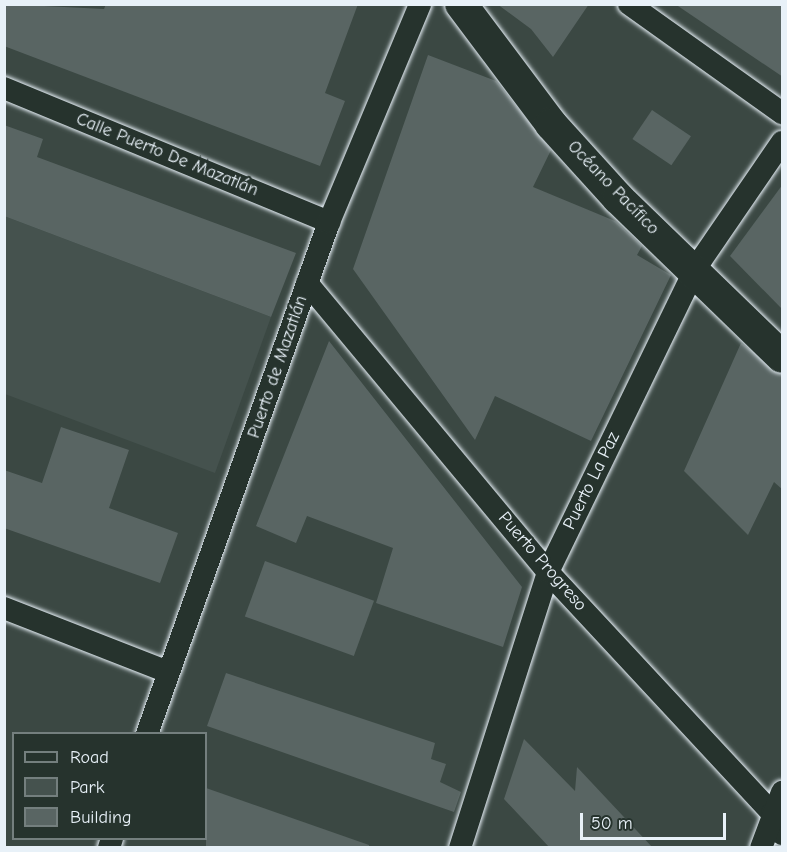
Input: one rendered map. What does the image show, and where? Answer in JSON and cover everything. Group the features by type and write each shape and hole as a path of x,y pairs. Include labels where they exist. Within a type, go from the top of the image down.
{"street":[{"name":"Puerto de Mazatlán","path":"148,732 329,222 420,4"},
{"name":"Océano Pacífico","path":"460,4 551,123 618,198 695,269 783,357"},
{"path":"637,6 783,113"},
{"name":"Calle Puerto De Mazatlán","path":"4,88 329,222"},
{"name":"Puerto La Paz","path":"460,848 548,572 695,269 783,142"},
{"name":"Puerto Progreso","path":"307,283 548,572 772,813 783,834"},
{"path":"4,608 168,672"},
{"path":"761,848 772,813 783,792"}],"shaded area":[{"path":"5,5 782,5 782,847 5,848"}],"green space":[{"path":"4,216 271,317 215,473 5,394"}],"building":[{"path":"4,4 104,9 106,4 358,4 325,93 345,101 320,166 4,46"},
{"path":"497,4 589,4 553,57 531,29"},
{"path":"675,4 783,4 783,77"},
{"path":"428,55 496,81 551,150 533,187 615,221 642,246 637,255 671,275 591,441 495,396 475,440 353,269"},
{"path":"652,110 691,136 671,165 632,139"},
{"path":"4,125 43,139 37,157 296,253 271,317 4,216"},
{"path":"783,184 783,310 730,256"},
{"path":"329,341 522,587 503,647 376,603 393,548 307,516 296,543 256,526"},
{"path":"741,343 783,375 783,490 774,482 748,535 684,471"},
{"path":"61,427 129,450 109,508 178,533 160,583 4,528 4,470 42,483"},
{"path":"265,561 374,601 354,656 245,616"},
{"path":"226,673 435,743 431,759 446,764 440,782 461,792 454,812 207,726"},
{"path":"524,739 575,791 577,767 653,848 550,848 504,799"},
{"path":"207,788 369,845 369,848 206,848"}]}
